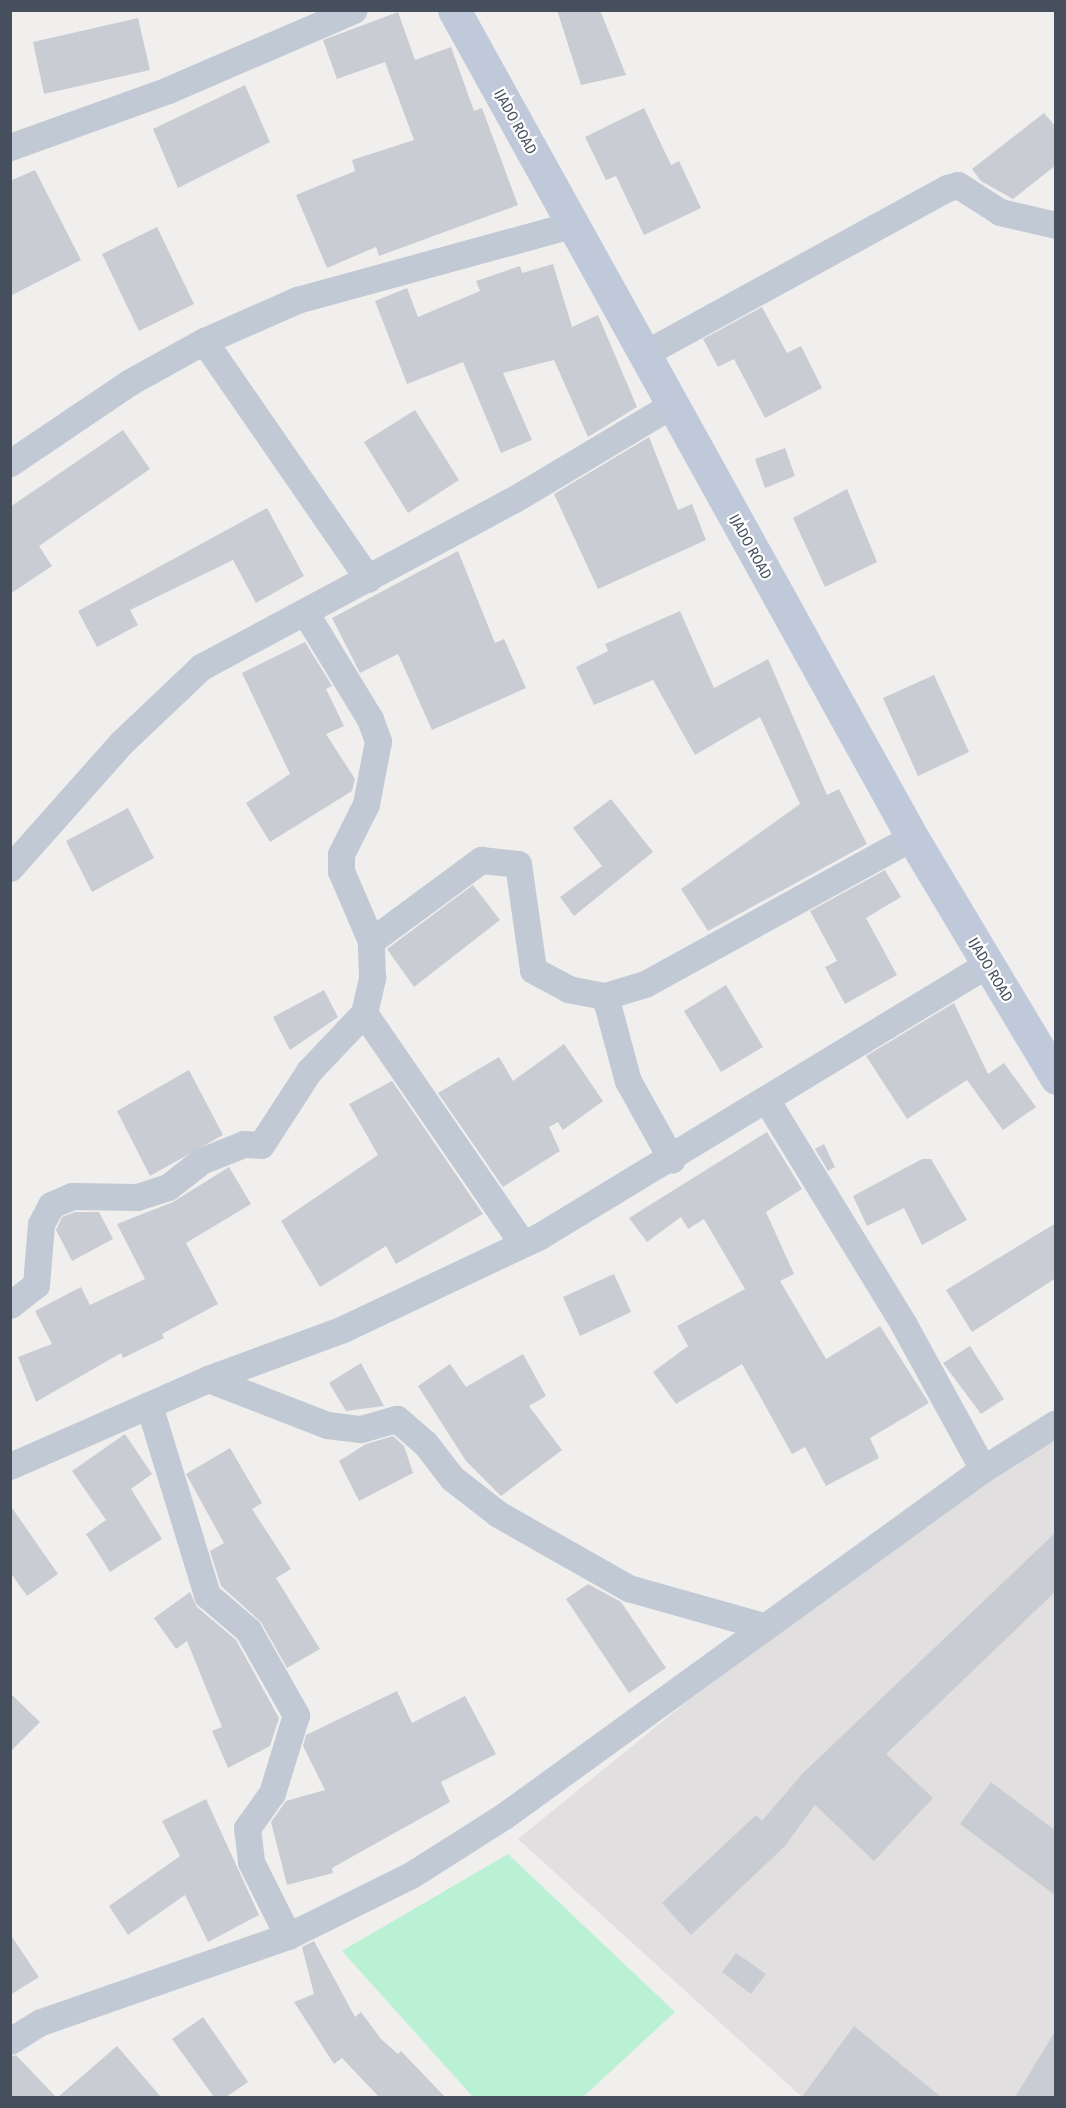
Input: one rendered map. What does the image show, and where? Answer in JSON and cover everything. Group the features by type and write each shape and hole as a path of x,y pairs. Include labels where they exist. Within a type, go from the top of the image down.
{"street":[{"path":"10,147 168,90 354,10"},
{"name":"IJADO ROAD","path":"454,10 670,406 912,837 986,965 1056,1078"},
{"path":"642,355 947,188 958,185 1000,212 1056,225"},
{"path":"10,463 130,382 204,340 297,300 571,225"},
{"path":"204,340 368,579"},
{"path":"10,868 122,742 201,667 368,579 670,406"},
{"path":"10,1305 36,1285 42,1261 41,1224 51,1205 72,1196 137,1197 168,1187 201,1161 244,1144 261,1145 309,1071 363,1013 372,977 371,941 341,871 341,854 366,804 378,741 370,719 305,612"},
{"path":"371,941 481,860 518,864 533,970 568,989 605,996 645,984 912,837"},
{"path":"10,1466 207,1379 343,1329 523,1244 672,1160 986,965"},
{"path":"605,996 628,1082 672,1160"},
{"path":"363,1013 523,1244"},
{"path":"767,1101 904,1324 983,1469"},
{"path":"207,1379 327,1425 362,1429 397,1419 425,1443 452,1478 498,1514 628,1588 763,1626"},
{"path":"149,1405 207,1595 248,1630 296,1714 272,1793 247,1828 250,1862 288,1936"},
{"path":"10,2041 60,2015 288,1936 411,1875 504,1816 763,1626 983,1469 1056,1423"}],"shaded area":[{"path":"1055,1432 1055,2097 802,2097 518,1839 690,1699"}],"green space":[{"path":"508,1854 675,2012 583,2097 473,2097 342,1951"}],"building":[{"path":"557,10 600,10 626,75 581,85"},
{"path":"398,12 415,60 451,47 474,111 482,108 518,205 379,256 376,247 327,268 296,195 355,171 352,160 414,140 385,62 337,79 323,40"},
{"path":"138,18 150,70 44,94 33,42"},
{"path":"245,85 270,142 178,188 153,129"},
{"path":"644,108 671,165 679,161 701,208 644,235 616,176 606,180 585,137"},
{"path":"1044,113 1056,127 1056,165 1013,199 981,181 972,169"},
{"path":"35,170 81,260 10,296 10,181"},
{"path":"157,227 194,304 139,331 102,254"},
{"path":"553,264 572,327 598,315 637,407 588,437 554,360 503,373 532,440 501,453 463,362 407,384 375,301 407,288 418,317 480,291 476,281 520,266 522,273"},
{"path":"762,307 787,353 801,346 822,388 765,418 734,359 718,367 703,339"},
{"path":"415,410 459,480 408,513 364,442"},
{"path":"123,430 150,469 39,546 52,566 10,594 10,507"},
{"path":"649,437 678,510 692,504 706,540 598,589 554,494"},
{"path":"785,448 795,476 765,488 755,459"},
{"path":"847,489 877,562 825,587 793,518"},
{"path":"267,508 304,576 256,603 233,560 130,610 138,625 97,647 78,611"},
{"path":"458,551 495,643 504,639 526,688 432,730 398,654 360,673 332,618"},
{"path":"680,611 714,688 768,659 827,795 839,789 867,844 708,931 681,889 800,804 760,717 695,755 653,680 594,705 576,667 608,651 605,644"},
{"path":"305,642 332,686 326,689 344,726 326,734 355,779 352,791 270,842 246,803 290,774 242,673"},
{"path":"934,675 969,752 918,776 883,698"},
{"path":"611,799 653,852 574,916 560,897 602,866 573,828"},
{"path":"128,808 154,858 92,892 66,841"},
{"path":"885,870 901,897 866,918 897,975 845,1004 825,967 837,961 810,911"},
{"path":"473,885 500,920 414,987 387,949"},
{"path":"726,985 763,1047 721,1072 684,1011"},
{"path":"324,990 338,1017 290,1050 273,1017"},
{"path":"954,1003 988,1074 1004,1063 1036,1107 1003,1130 967,1080 907,1119 866,1056"},
{"path":"564,1044 603,1101 563,1130 558,1122 549,1127 560,1151 503,1187 438,1093 499,1057 513,1081"},
{"path":"189,1070 223,1135 150,1176 117,1111"},
{"path":"392,1081 483,1214 396,1264 386,1246 320,1287 281,1221 378,1155 349,1104"},
{"path":"767,1132 802,1189 766,1212 794,1274 780,1281 826,1359 880,1326 929,1403 870,1438 879,1458 826,1486 805,1447 792,1454 742,1364 676,1404 653,1372 688,1346 677,1326 745,1289 704,1219 688,1229 681,1217 647,1242 629,1218"},
{"path":"824,1144 835,1167 828,1171 815,1149"},
{"path":"922,1159 931,1159 967,1220 922,1245 904,1208 867,1226 853,1196"},
{"path":"229,1167 251,1204 186,1243 218,1304 162,1334 164,1338 123,1358 121,1353 36,1402 18,1357 52,1344 35,1311 81,1287 90,1305 145,1279 117,1224 173,1202"},
{"path":"75,1212 99,1212 113,1239 72,1261 56,1230 62,1217"},
{"path":"1056,1223 1056,1278 972,1332 946,1290"},
{"path":"614,1274 631,1312 580,1336 563,1297"},
{"path":"970,1346 1004,1399 981,1414 943,1363"},
{"path":"523,1354 546,1396 529,1406 562,1450 501,1496 466,1461 418,1386 450,1364 466,1387"},
{"path":"361,1363 384,1406 346,1411 329,1383"},
{"path":"125,1434 152,1474 131,1489 162,1539 110,1572 86,1534 106,1520 72,1471"},
{"path":"393,1436 404,1446 413,1473 359,1501 339,1461 366,1444"},
{"path":"230,1448 262,1503 252,1509 291,1569 276,1578 320,1649 287,1668 261,1622 221,1586 210,1551 224,1543 186,1474"},
{"path":"10,1505 58,1574 27,1596 10,1572"},
{"path":"1056,1532 1056,1591 886,1754 933,1798 874,1861 815,1805 785,1846 691,1935 662,1903 756,1815 762,1821 802,1774"},
{"path":"588,1584 621,1602 666,1668 629,1693 566,1599"},
{"path":"190,1592 197,1607 236,1640 279,1718 270,1746 228,1768 212,1731 222,1727 187,1641 176,1649 154,1618"},
{"path":"397,1691 412,1723 465,1696 496,1754 441,1782 450,1802 332,1868 333,1873 287,1885 271,1822 286,1801 325,1790 303,1746 306,1735"},
{"path":"10,1693 40,1722 10,1752"},
{"path":"991,1782 1056,1831 1056,1896 960,1824"},
{"path":"206,1799 259,1915 208,1942 185,1895 128,1935 109,1906 180,1856 162,1821"},
{"path":"10,1934 39,1977 10,1995"},
{"path":"314,1941 355,2017 361,2012 381,2039 398,2054 401,2051 445,2097 379,2097 342,2058 334,2064 294,2002 314,1994 302,1947"},
{"path":"736,1953 766,1974 751,1994 722,1972"},
{"path":"203,2017 248,2082 226,2097 214,2097 172,2039"},
{"path":"854,2026 941,2097 802,2097"},
{"path":"1056,2030 1056,2097 1015,2097"},
{"path":"117,2046 161,2097 58,2097"},
{"path":"16,2055 56,2097 10,2097 10,2057"}]}
